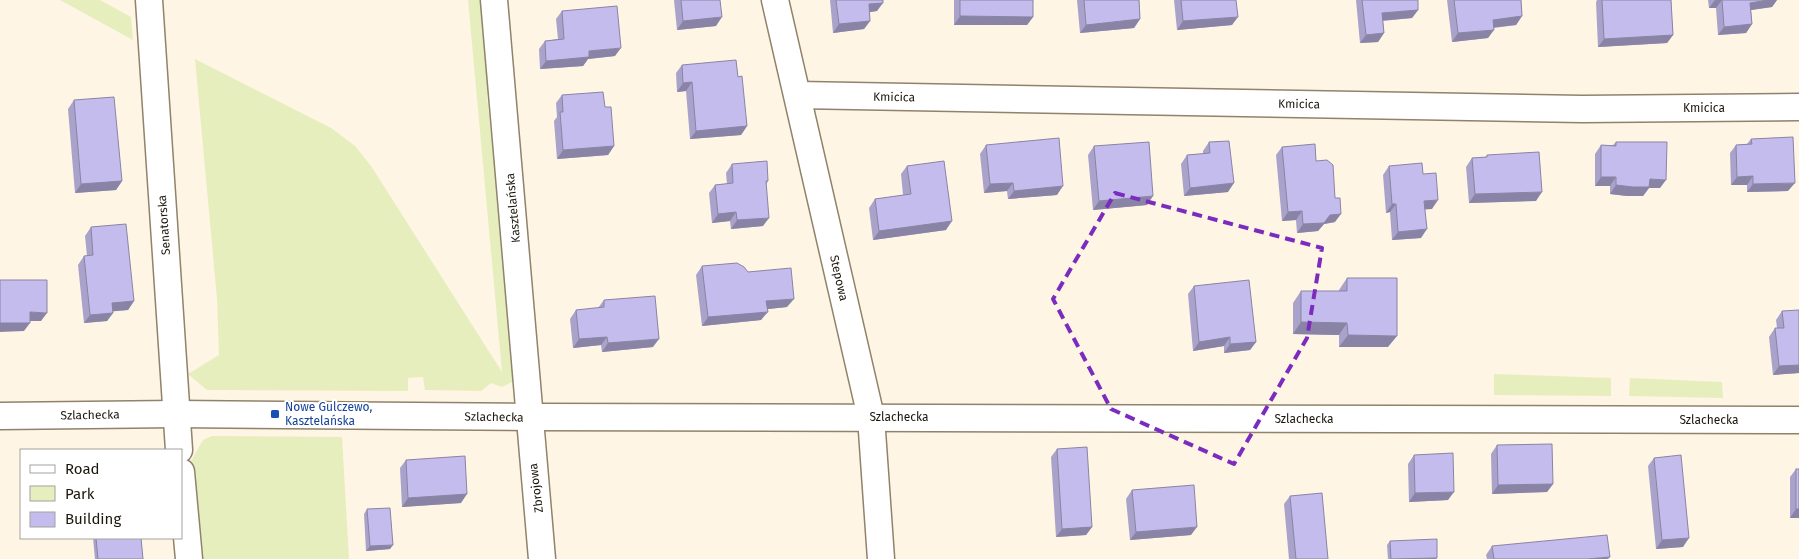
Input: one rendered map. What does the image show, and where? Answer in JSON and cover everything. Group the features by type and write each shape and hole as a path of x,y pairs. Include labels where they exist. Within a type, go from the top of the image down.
{"street":[{"name":"Senatorska","path":"149,0 179,449"},
{"name":"Kasztelańska","path":"494,0 531,417"},
{"name":"Stepowa","path":"775,0 871,417 881,559"},
{"name":"Kmicica","path":"798,95 1582,109 1799,107"},
{"name":"Szlachecka","path":"0,416 176,414 531,417 1799,420"},
{"name":"Zbrojowa","path":"531,417 534,483 540,516 542,559"},
{"path":"182,483 189,559"}],"highlighted area":[{"path":"1115,193 1322,248 1307,338 1234,464 1111,409 1053,299"}],"green space":[{"path":"60,0 100,0 131,17 133,40"},
{"path":"468,0 482,0 489,83 487,97 493,151 498,161 514,381 502,387 491,383 481,391 425,390 423,377 408,378 408,391 207,390 188,374 219,355 217,299 195,59 331,128 355,146 371,166 502,372"},
{"path":"1494,374 1611,378 1611,396 1494,395"},
{"path":"1630,378 1722,382 1723,398 1629,396"},
{"path":"212,436 342,437 349,559 201,559 191,461 203,440"}],"building":[{"path":"681,0 720,0 722,17 683,21"},
{"path":"836,0 883,0 883,3 869,4 870,21 839,24"},
{"path":"960,0 1033,0 1033,17 960,16"},
{"path":"1084,0 1139,0 1140,19 1086,25"},
{"path":"1181,0 1236,0 1238,17 1183,21"},
{"path":"1362,0 1418,0 1418,10 1382,13 1384,33 1366,35"},
{"path":"1454,0 1521,0 1522,16 1493,20 1494,30 1458,33"},
{"path":"1602,0 1671,0 1673,35 1604,39"},
{"path":"1722,0 1768,0 1750,3 1752,24 1724,27"},
{"path":"617,6 621,48 589,51 589,57 546,61 545,41 564,39 562,11"},
{"path":"736,60 738,77 742,76 747,126 696,131 692,82 683,83 682,65"},
{"path":"603,92 605,107 611,107 614,146 563,150 560,112 563,112 562,95"},
{"path":"114,97 122,181 81,184 74,100"},
{"path":"1793,137 1795,183 1753,184 1753,176 1737,177 1736,145 1752,144 1751,139"},
{"path":"1059,138 1063,186 1014,191 1013,183 990,184 986,145"},
{"path":"1229,141 1234,183 1190,188 1187,155 1210,153 1209,142"},
{"path":"1149,142 1153,196 1099,201 1094,146"},
{"path":"1616,142 1667,142 1666,180 1650,179 1649,187 1633,187 1616,185 1616,177 1601,177 1601,145 1616,146"},
{"path":"1315,144 1316,161 1327,160 1333,165 1335,198 1340,198 1341,214 1330,215 1324,223 1303,224 1302,211 1288,212 1282,147"},
{"path":"1539,152 1542,192 1475,194 1472,158 1487,157 1487,155"},
{"path":"767,161 768,181 766,181 769,218 737,220 736,212 718,214 715,185 733,183 732,164"},
{"path":"944,161 952,221 879,231 875,199 911,194 907,166"},
{"path":"1422,163 1423,174 1436,173 1438,200 1424,201 1427,229 1398,232 1396,204 1392,204 1389,166"},
{"path":"126,224 134,301 112,303 113,313 90,315 84,256 93,255 91,227"},
{"path":"737,263 748,272 791,268 794,299 766,301 768,312 708,317 702,266"},
{"path":"1347,278 1397,278 1397,336 1348,335 1347,323 1301,322 1301,291 1347,291"},
{"path":"0,280 47,280 47,313 30,312 30,323 0,323"},
{"path":"1249,280 1256,342 1230,344 1230,337 1199,342 1194,286"},
{"path":"655,296 659,339 608,343 607,337 579,339 576,310 604,307 604,300"},
{"path":"1799,310 1799,365 1779,366 1775,328 1784,328 1782,311"},
{"path":"1552,444 1553,484 1498,485 1497,445"},
{"path":"1087,447 1092,527 1062,529 1057,449"},
{"path":"1453,453 1454,492 1415,493 1414,455"},
{"path":"1681,455 1689,538 1662,540 1654,458"},
{"path":"465,456 467,494 408,498 406,460"},
{"path":"1796,469 1799,469 1799,509 1796,509"},
{"path":"1194,485 1197,527 1136,532 1132,490"},
{"path":"1322,493 1328,559 1296,559 1290,496"},
{"path":"390,508 393,545 370,546 367,509"},
{"path":"1607,535 1610,557 1587,559 1494,559 1492,546"},
{"path":"96,539 141,539 143,559 98,559"},
{"path":"1437,539 1437,558 1391,559 1390,541"}],"place":[{"name":"Nowe Gulczewo, Kasztelańska","path":"275,414"}]}
